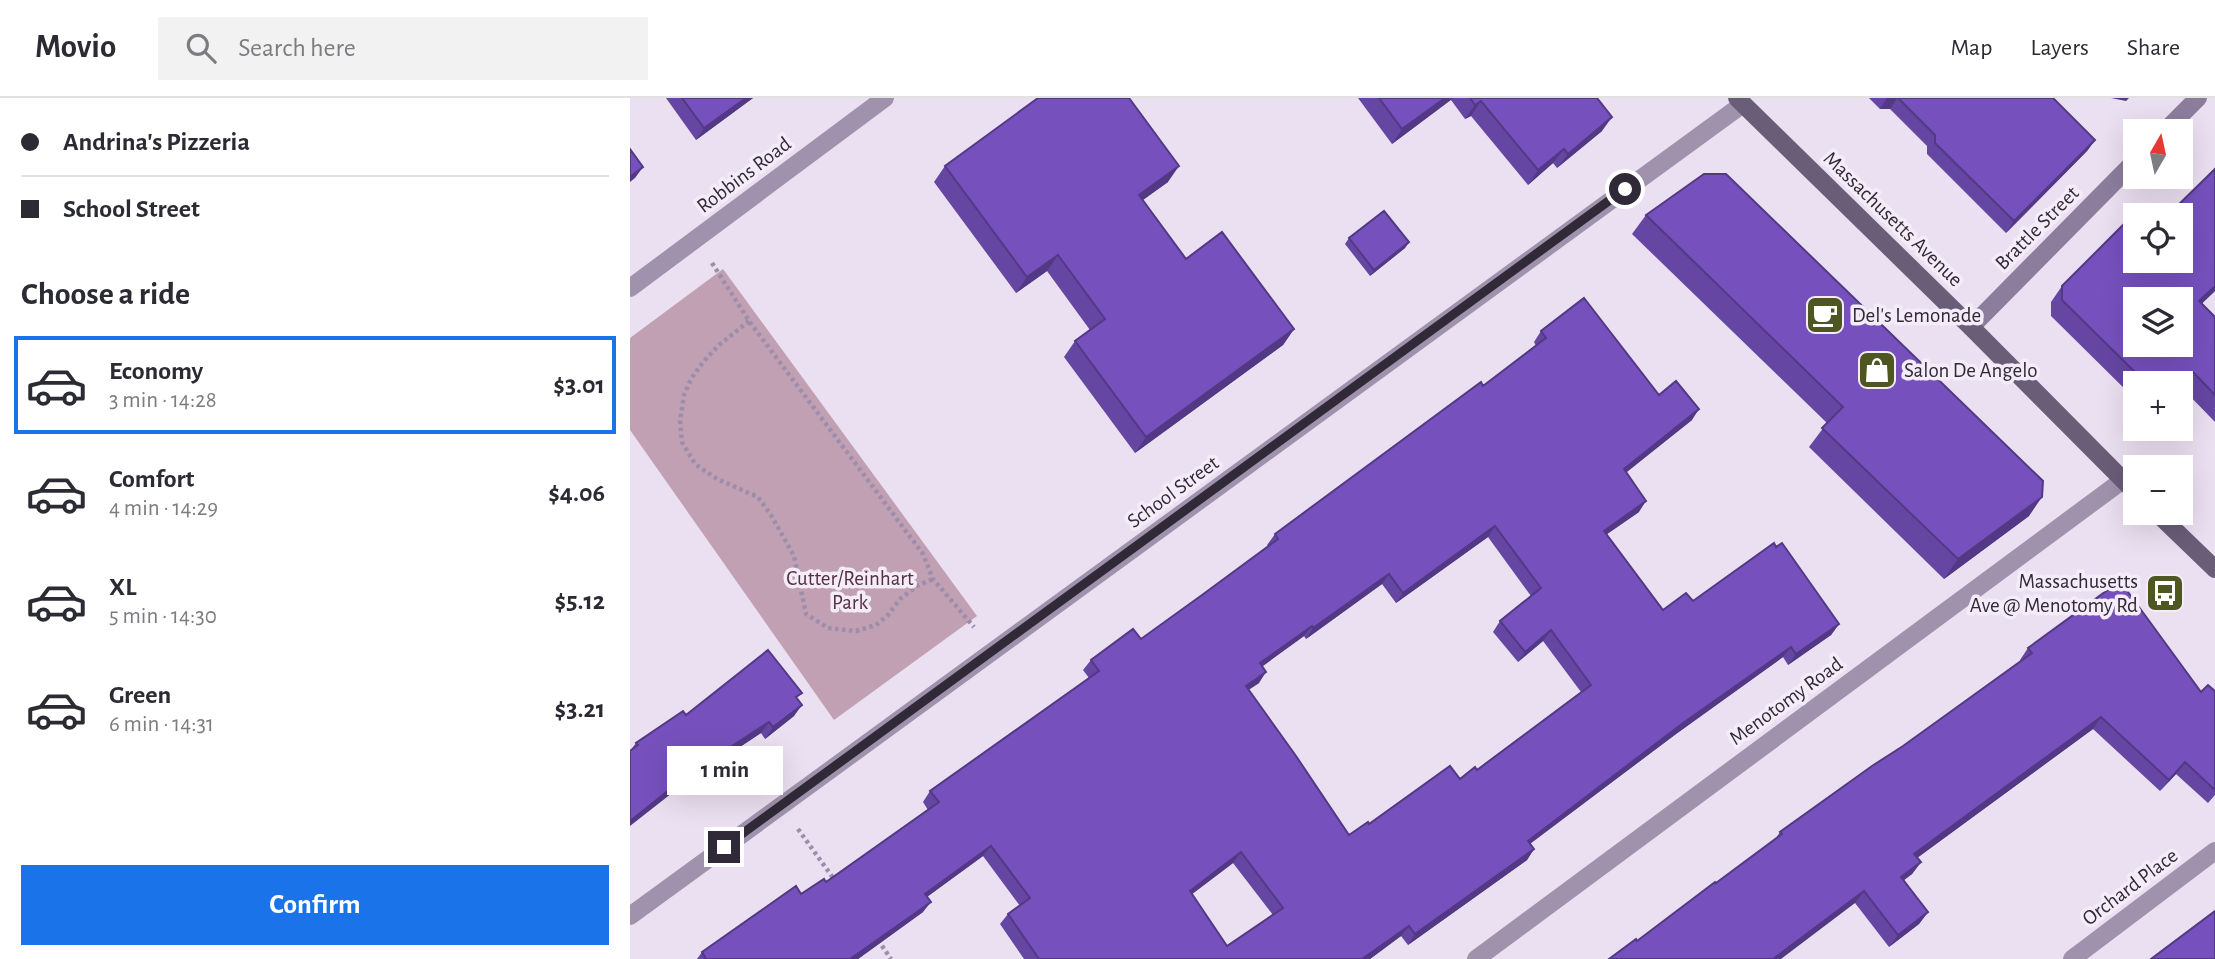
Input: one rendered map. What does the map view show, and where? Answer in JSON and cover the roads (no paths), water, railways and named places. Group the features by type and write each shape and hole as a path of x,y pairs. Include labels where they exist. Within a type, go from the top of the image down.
{"main road":[{"path":"2177,119 2198,98"},
{"name":"Massachusetts Avenue","path":"1740,101 2123,480"},
{"name":"Brattle Street","path":"1971,327 2123,173"},
{"path":"2169,525 2215,569"}],"street":[{"name":"Robbins Road","path":"630,288 885,98"},
{"name":"School Street","path":"630,916 1740,101"},
{"name":"Menotomy Road","path":"1476,959 2123,490"},
{"name":"Orchard Place","path":"2072,959 2215,851"}],"place":[{"name":"Del's Lemonade","path":"1825,315"},
{"name":"Salon De Angelo","path":"1877,370"},
{"name":"Massachusetts Ave @ Menotomy Rd","path":"2165,593"}],"park label":[{"name":"Cutter/Reinhart Park","path":"850,590"}]}
